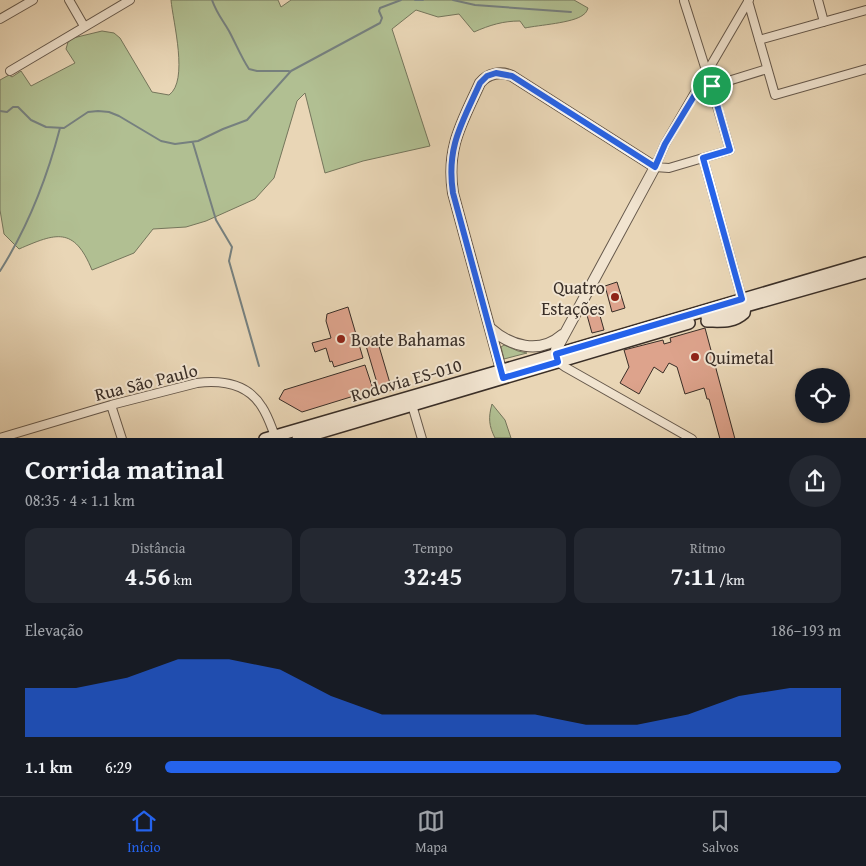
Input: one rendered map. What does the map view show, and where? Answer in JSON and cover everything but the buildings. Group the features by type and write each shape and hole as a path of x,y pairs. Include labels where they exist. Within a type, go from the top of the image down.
{"main road":[{"name":"Rodovia ES-010","path":"298,438 412,405 502,375 743,303 866,263"},
{"name":"Rodovia ES-010","path":"743,303 866,272"},
{"name":"Rodovia ES-010","path":"557,358 698,320 730,320 742,314 743,303"},
{"name":"Rodovia ES-010","path":"270,437 502,375"}],"street":[{"path":"0,20 33,0"},
{"path":"69,0 84,26"},
{"path":"10,71 130,0"},
{"path":"502,375 453,193 450,170 452,150 456,138 483,79 496,73 512,76 655,167 669,168 730,150 712,86 684,0"},
{"path":"692,438 565,368 557,358 556,350 655,167 665,144 708,73 748,0"},
{"path":"748,0 775,95 866,69"},
{"path":"818,0 824,22"},
{"path":"759,40 866,10"},
{"path":"712,86 768,69"},
{"path":"703,158 743,303"},
{"path":"489,327 498,336 509,342 528,347 536,347 552,342 566,330"},
{"name":"Rua São Paulo","path":"0,438 111,405 197,383 223,381 249,393 260,404 270,437"},
{"path":"111,405 122,438"},
{"path":"412,405 422,438"}],"green space":[{"path":"171,0 278,0 281,7 291,0 574,0 588,8 578,18 564,22 525,28 520,21 508,22 491,25 474,32 459,14 438,17 416,10 392,29 430,146 363,161 325,173 305,93 297,101 274,178 255,199 206,221 186,227 153,229 134,253 92,270 78,246 71,240 63,237 43,239 19,249 4,234 0,210 0,80 9,75 12,77 21,71 31,86 75,63 66,49 68,42 73,38 102,31 114,33 120,38 152,92 169,95 175,88 179,65 177,36"},
{"path":"504,345 527,353 504,359 501,347"},
{"path":"492,404 505,420 511,438 495,438 490,422"}],"waterway":[{"path":"212,0 249,69 257,71 289,71"},
{"path":"0,111 7,112 13,107 18,107 31,120 46,127 64,128 88,112 109,112 161,141 175,144 198,141 247,120 291,71 380,23 382,18 379,11 380,8 401,0"},
{"path":"415,0 423,0"},
{"path":"453,0 475,5 571,12"},
{"path":"0,271 36,202 60,128"},
{"path":"193,143 216,220 232,247 229,261 259,366"}],"place":[{"name":"Quatro Estações","path":"615,297"},
{"name":"Boate Bahamas","path":"341,339"},
{"name":"Quimetal","path":"695,357"}],"route":[{"path":"496,73 512,76 655,167 665,144 708,73 712,86 730,150 703,158 742,299 556,354 558,362 503,378 453,193 450,170 450,160 456,138 480,83 487,76 496,73"}]}
